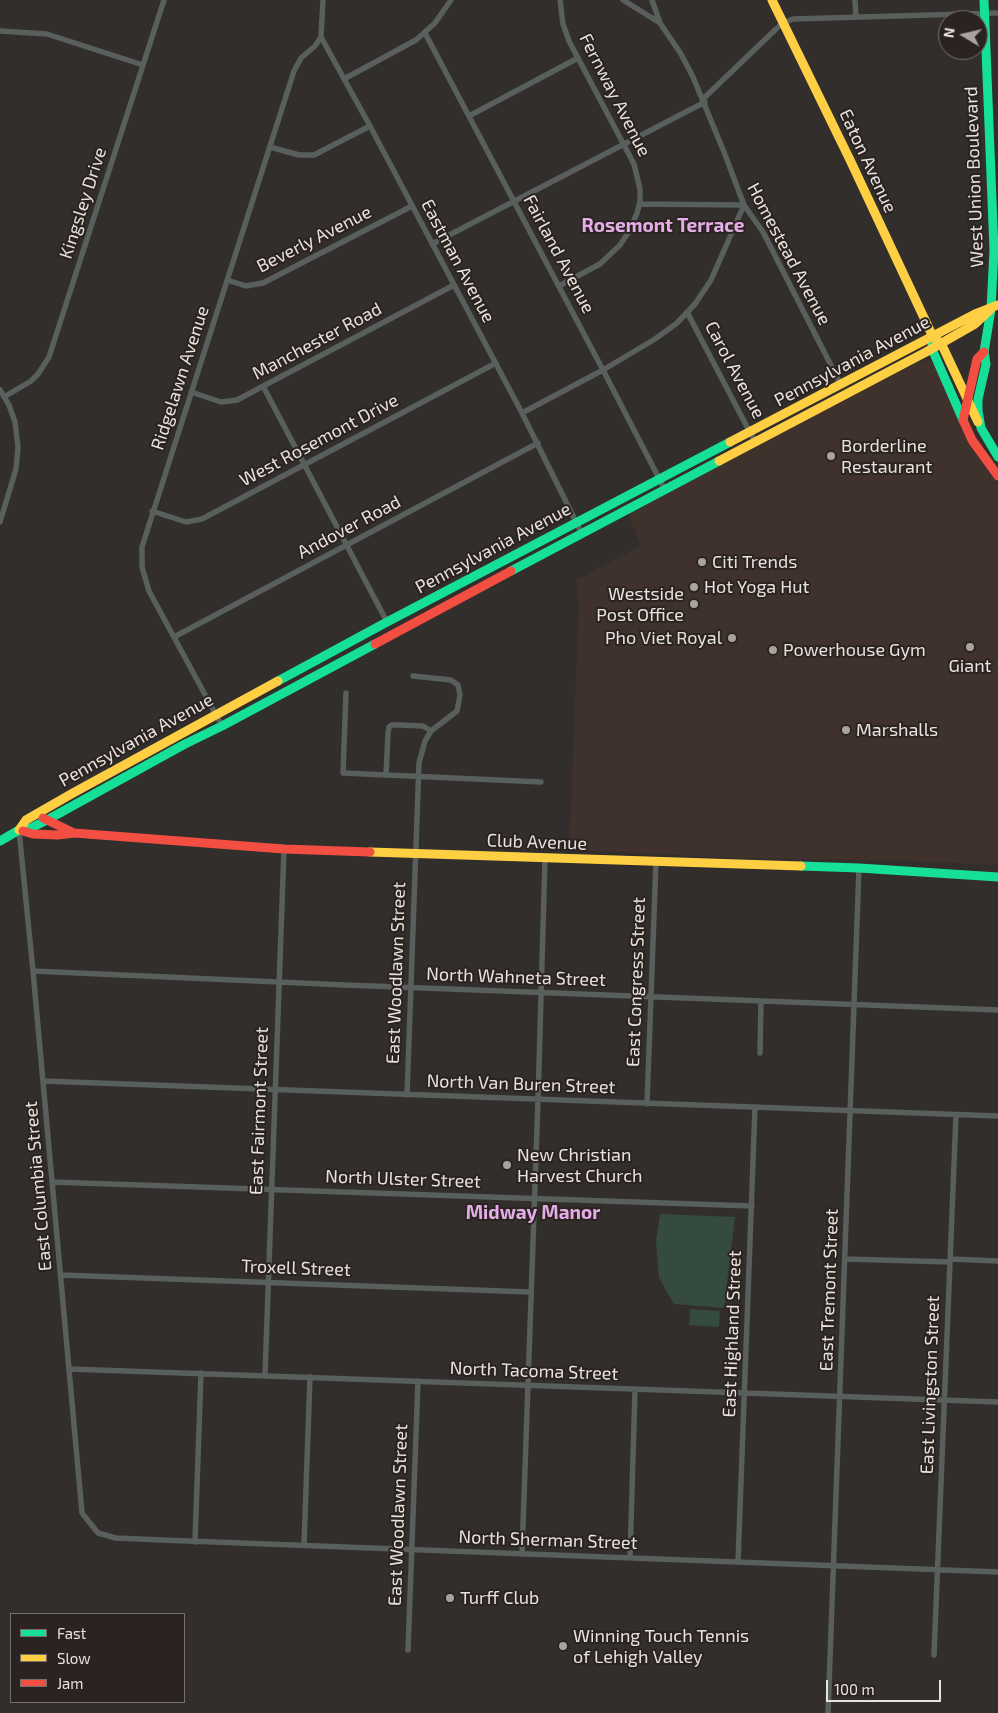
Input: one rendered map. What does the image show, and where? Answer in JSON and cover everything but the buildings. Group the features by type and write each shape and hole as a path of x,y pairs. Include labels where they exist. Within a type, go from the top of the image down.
{"street":[{"name":"Kingsley Drive","path":"4,397 31,381 49,357 164,0"},
{"path":"321,37 323,0"},
{"path":"344,79 406,46 425,33 439,19 451,0"},
{"name":"Fernway Avenue","path":"559,286 590,270 614,252 630,230 640,204 638,176 624,144 566,32 561,15 560,0"},
{"path":"622,0 660,22"},
{"name":"Homestead Avenue","path":"652,0 660,22 681,54 704,101 744,205 763,232 841,385"},
{"name":"Eaton Avenue","path":"772,0 933,337 932,349 963,420"},
{"path":"855,0 856,17"},
{"path":"432,244 704,101 783,23 793,19 938,14"},
{"path":"0,31 47,34 144,65"},
{"name":"Fairland Avenue","path":"425,33 665,490"},
{"name":"Eastman Avenue","path":"321,37 538,443 582,534"},
{"name":"Ridgelawn Avenue","path":"222,726 149,591 142,567 142,547 297,64 321,37"},
{"path":"469,116 578,58"},
{"name":"West Union Boulevard","path":"987,60 995,274 994,307 984,352 986,364 978,399 978,422 987,441 997,454"},
{"path":"270,146 299,155 314,155 370,126"},
{"path":"522,413 603,370 655,339 687,312 711,280 744,205 640,204"},
{"name":"Beverly Avenue","path":"227,280 246,286 263,284 412,206"},
{"name":"Manchester Road","path":"191,392 221,402 237,400 454,285"},
{"name":"Pennsylvania Avenue","path":"19,830 26,820 36,814 215,714 975,314 994,307"},
{"name":"Pennsylvania Avenue","path":"0,841 19,830 30,828 47,820 177,749 932,349 974,324 994,307"},
{"name":"Carol Avenue","path":"687,312 755,442"},
{"path":"933,337 942,343 978,422"},
{"name":"West Union Boulevard","path":"963,420 977,359 984,352"},
{"name":"West Rosemont Drive","path":"152,511 186,522 202,519 496,364"},
{"path":"263,386 387,622"},
{"path":"0,390 15,422 18,447 16,469 0,522"},
{"path":"963,420 972,440 998,476"},
{"name":"Andover Road","path":"174,637 538,443"},
{"path":"386,775 388,733 392,725 423,726 431,731 457,711 460,695 458,686 451,680 413,676"},
{"path":"346,693 343,773 540,782"},
{"name":"East Woodlawn Street","path":"407,1095 418,777 421,753 431,731"},
{"name":"Club Avenue","path":"36,814 74,832"},
{"name":"Club Avenue","path":"19,830 34,834 50,835 74,832 284,849 860,868 998,877"},
{"name":"East Columbia Street","path":"19,830 82,1513 98,1533"},
{"name":"East Fairmont Street","path":"265,1375 284,849"},
{"path":"522,1554 545,858"},
{"name":"East Congress Street","path":"647,1104 656,862"},
{"name":"East Tremont Street","path":"828,1713 860,868"},
{"name":"North Wahneta Street","path":"33,971 998,1010"},
{"path":"760,1054 762,1001"},
{"name":"North Van Buren Street","path":"43,1080 998,1116"},
{"name":"East Highland Street","path":"738,1562 755,1107"},
{"name":"East Livingston Street","path":"934,1656 956,1115"},
{"name":"North Ulster Street","path":"52,1182 752,1206"},
{"path":"845,1259 998,1261"},
{"name":"Troxell Street","path":"61,1275 530,1292"},
{"name":"North Tacoma Street","path":"69,1369 998,1402"},
{"path":"195,1542 201,1373"},
{"path":"304,1546 310,1377"},
{"name":"East Woodlawn Street","path":"408,1650 418,1381"},
{"path":"630,1558 635,1390"},
{"name":"North Sherman Street","path":"98,1533 116,1538 195,1542 998,1572"}],"shaded area":[{"path":"932,361 937,370 969,442 998,484 998,865 911,861 736,858 569,850 579,604 576,580 641,546 627,512 916,363"}],"green space":[{"path":"660,1214 735,1217 724,1308 674,1304 659,1278 656,1241"},
{"path":"690,1309 720,1311 719,1327 689,1325"}],"traffic: fast":[{"path":"984,0 994,250 991,309 984,352 986,364 978,399 978,411 981,428 998,457"},
{"path":"932,345 932,349 963,420"},
{"path":"278,681 730,442"},
{"path":"511,571 719,461"},
{"path":"0,841 19,830 31,828 47,820 185,744 375,644"},
{"path":"801,866 998,877"}],"traffic: slow":[{"path":"772,0 933,337 941,343 978,422"},
{"path":"730,442 975,314 998,305"},
{"path":"719,461 926,352 975,324 991,309"},
{"path":"19,830 26,820 278,681"},
{"path":"370,852 801,866"}],"traffic: jam":[{"path":"984,352 977,359 963,420 972,440 998,476"},
{"path":"375,644 511,571"},
{"path":"43,818 74,833"},
{"path":"23,831 33,834 58,835 74,833 284,849 370,852"}],"place":[{"name":"Borderline Restaurant","path":"831,456"},
{"name":"Citi Trends","path":"702,562"},
{"name":"Hot Yoga Hut","path":"694,587"},
{"name":"Westside Post Office","path":"694,604"},
{"name":"Pho Viet Royal","path":"732,638"},
{"name":"Giant","path":"970,647"},
{"name":"Powerhouse Gym","path":"773,650"},
{"name":"Marshalls","path":"846,730"},
{"name":"New Christian Harvest Church","path":"507,1165"},
{"name":"Turff Club","path":"450,1598"},
{"name":"Winning Touch Tennis of Lehigh Valley","path":"563,1646"}],"district":[{"name":"Rosemont Terrace","path":"663,226"},
{"name":"Midway Manor","path":"533,1213"}]}
